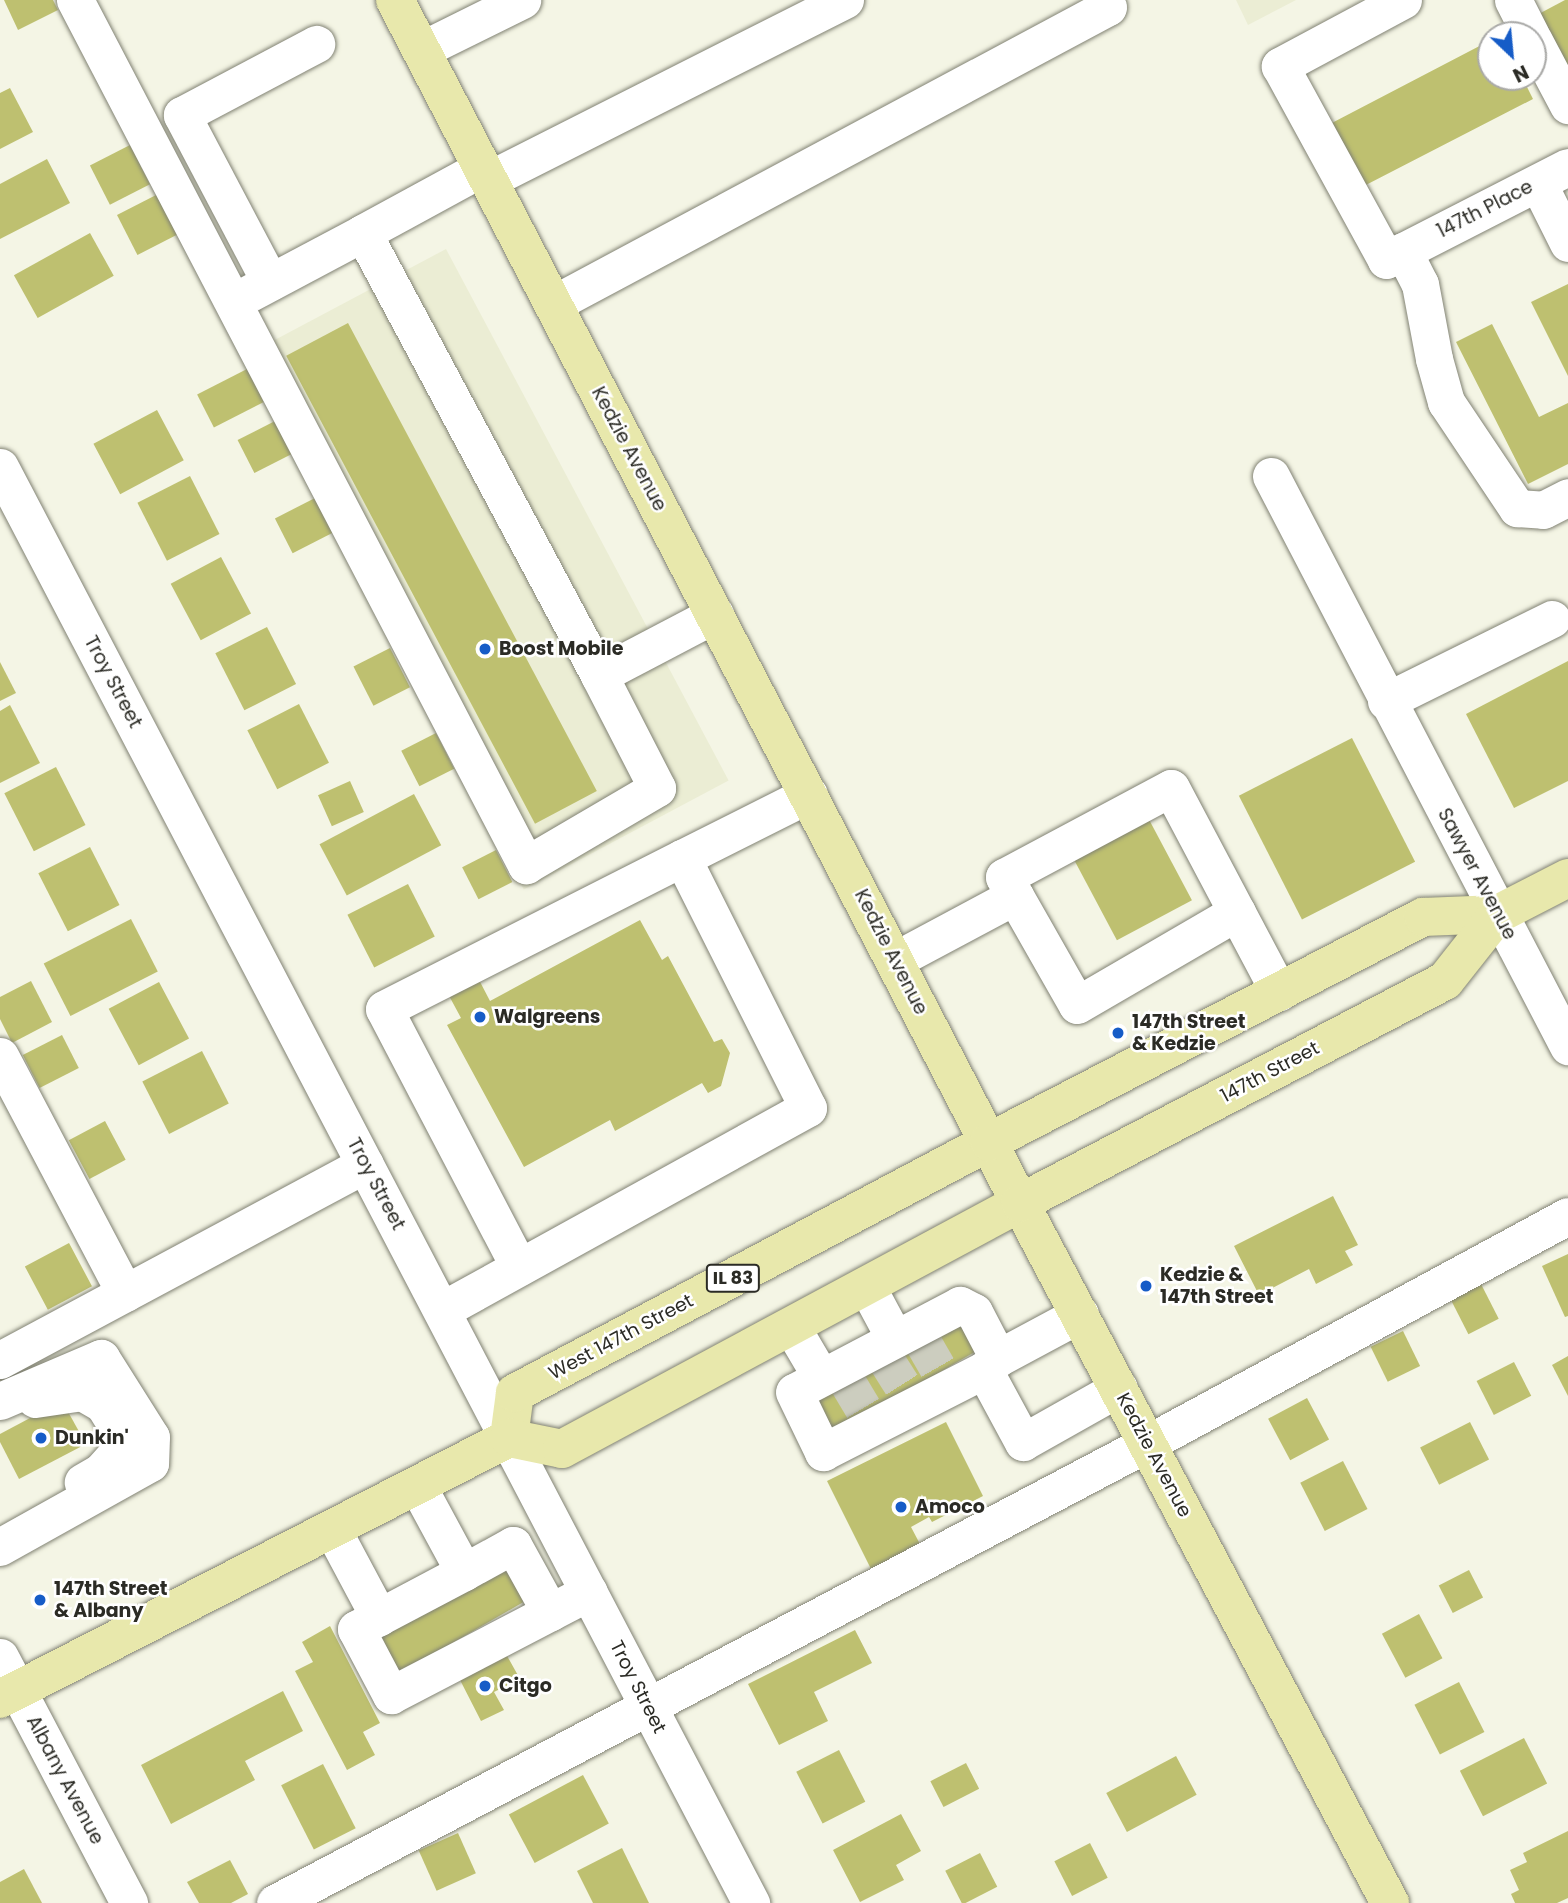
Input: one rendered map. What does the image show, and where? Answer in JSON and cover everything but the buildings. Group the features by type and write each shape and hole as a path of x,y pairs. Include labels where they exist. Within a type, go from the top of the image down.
{"main road":[{"name":"Kedzie Avenue","path":"395,0 1020,1203 1390,1903"},
{"name":"147th Street","path":"1020,1203 1445,981 1498,914 1568,878"},
{"name":"147th Street","path":"989,1142 1423,917 1498,914"},
{"name":"West 147th Street","path":"509,1438 515,1394 989,1142"},
{"name":"IL 83","path":"509,1438 562,1449 1020,1203"},
{"path":"6,1682 332,1529 509,1438"}],"street":[{"path":"75,0 526,865 657,788 363,233"},
{"path":"421,50 522,0"},
{"path":"233,303 363,233 845,0"},
{"path":"553,304 1108,7 1104,0"},
{"path":"1403,0 1280,66 1386,260 1403,251 1420,284 1434,359 1446,402 1517,508 1543,510 1568,497"},
{"path":"1513,0 1524,21"},
{"path":"270,282 182,115 317,44"},
{"path":"1547,65 1568,105"},
{"path":"1553,175 1568,243"},
{"name":"147th Place","path":"1403,251 1553,175"},
{"name":"Troy Street","path":"0,467 751,1903"},
{"name":"Sawyer Avenue","path":"1271,476 1568,1046"},
{"path":"599,675 715,614"},
{"path":"1386,701 1552,619"},
{"path":"1237,912 1077,1005 1004,877 1171,788 1237,912 1279,992"},
{"path":"519,1267 384,1009 809,794"},
{"path":"442,1310 808,1108 682,858"},
{"path":"895,960 1014,896"},
{"path":"0,1056 125,1293"},
{"path":"0,1360 365,1164"},
{"path":"275,1903 1148,1443 1568,1216"},
{"path":"866,1285 898,1340"},
{"path":"1080,1314 991,1364 945,1378 869,1417 823,1452 794,1392 834,1374 960,1305 974,1312 991,1364 1023,1442 1119,1388"},
{"path":"791,1326 834,1374"},
{"path":"0,1401 101,1358 151,1437 150,1463 12,1541"},
{"path":"0,1418 41,1395 82,1391 103,1404 117,1426 121,1449 100,1472 49,1499 12,1541"},
{"path":"417,1485 464,1572"},
{"path":"332,1529 379,1617"},
{"path":"550,1612 513,1545 356,1629 391,1695 589,1592"},
{"name":"Albany Avenue","path":"6,1682 129,1903"}],"shaded area":[{"path":"1236,0 1296,0 1248,25"},
{"path":"446,249 729,781 524,889 241,358"}],"tunnel":[{"path":"919,1335 939,1369"},
{"path":"882,1353 904,1388"},
{"path":"844,1376 864,1409"}],"place":[{"name":"Boost Mobile","path":"485,649"},
{"name":"Walgreens","path":"480,1017"},
{"name":"147th Street & Kedzie","path":"1118,1033"},
{"name":"Kedzie & 147th Street","path":"1146,1286"},
{"name":"Dunkin'","path":"41,1438"},
{"name":"Amoco","path":"901,1507"},
{"name":"147th Street & Albany","path":"40,1600"},
{"name":"Citgo","path":"485,1686"}]}
